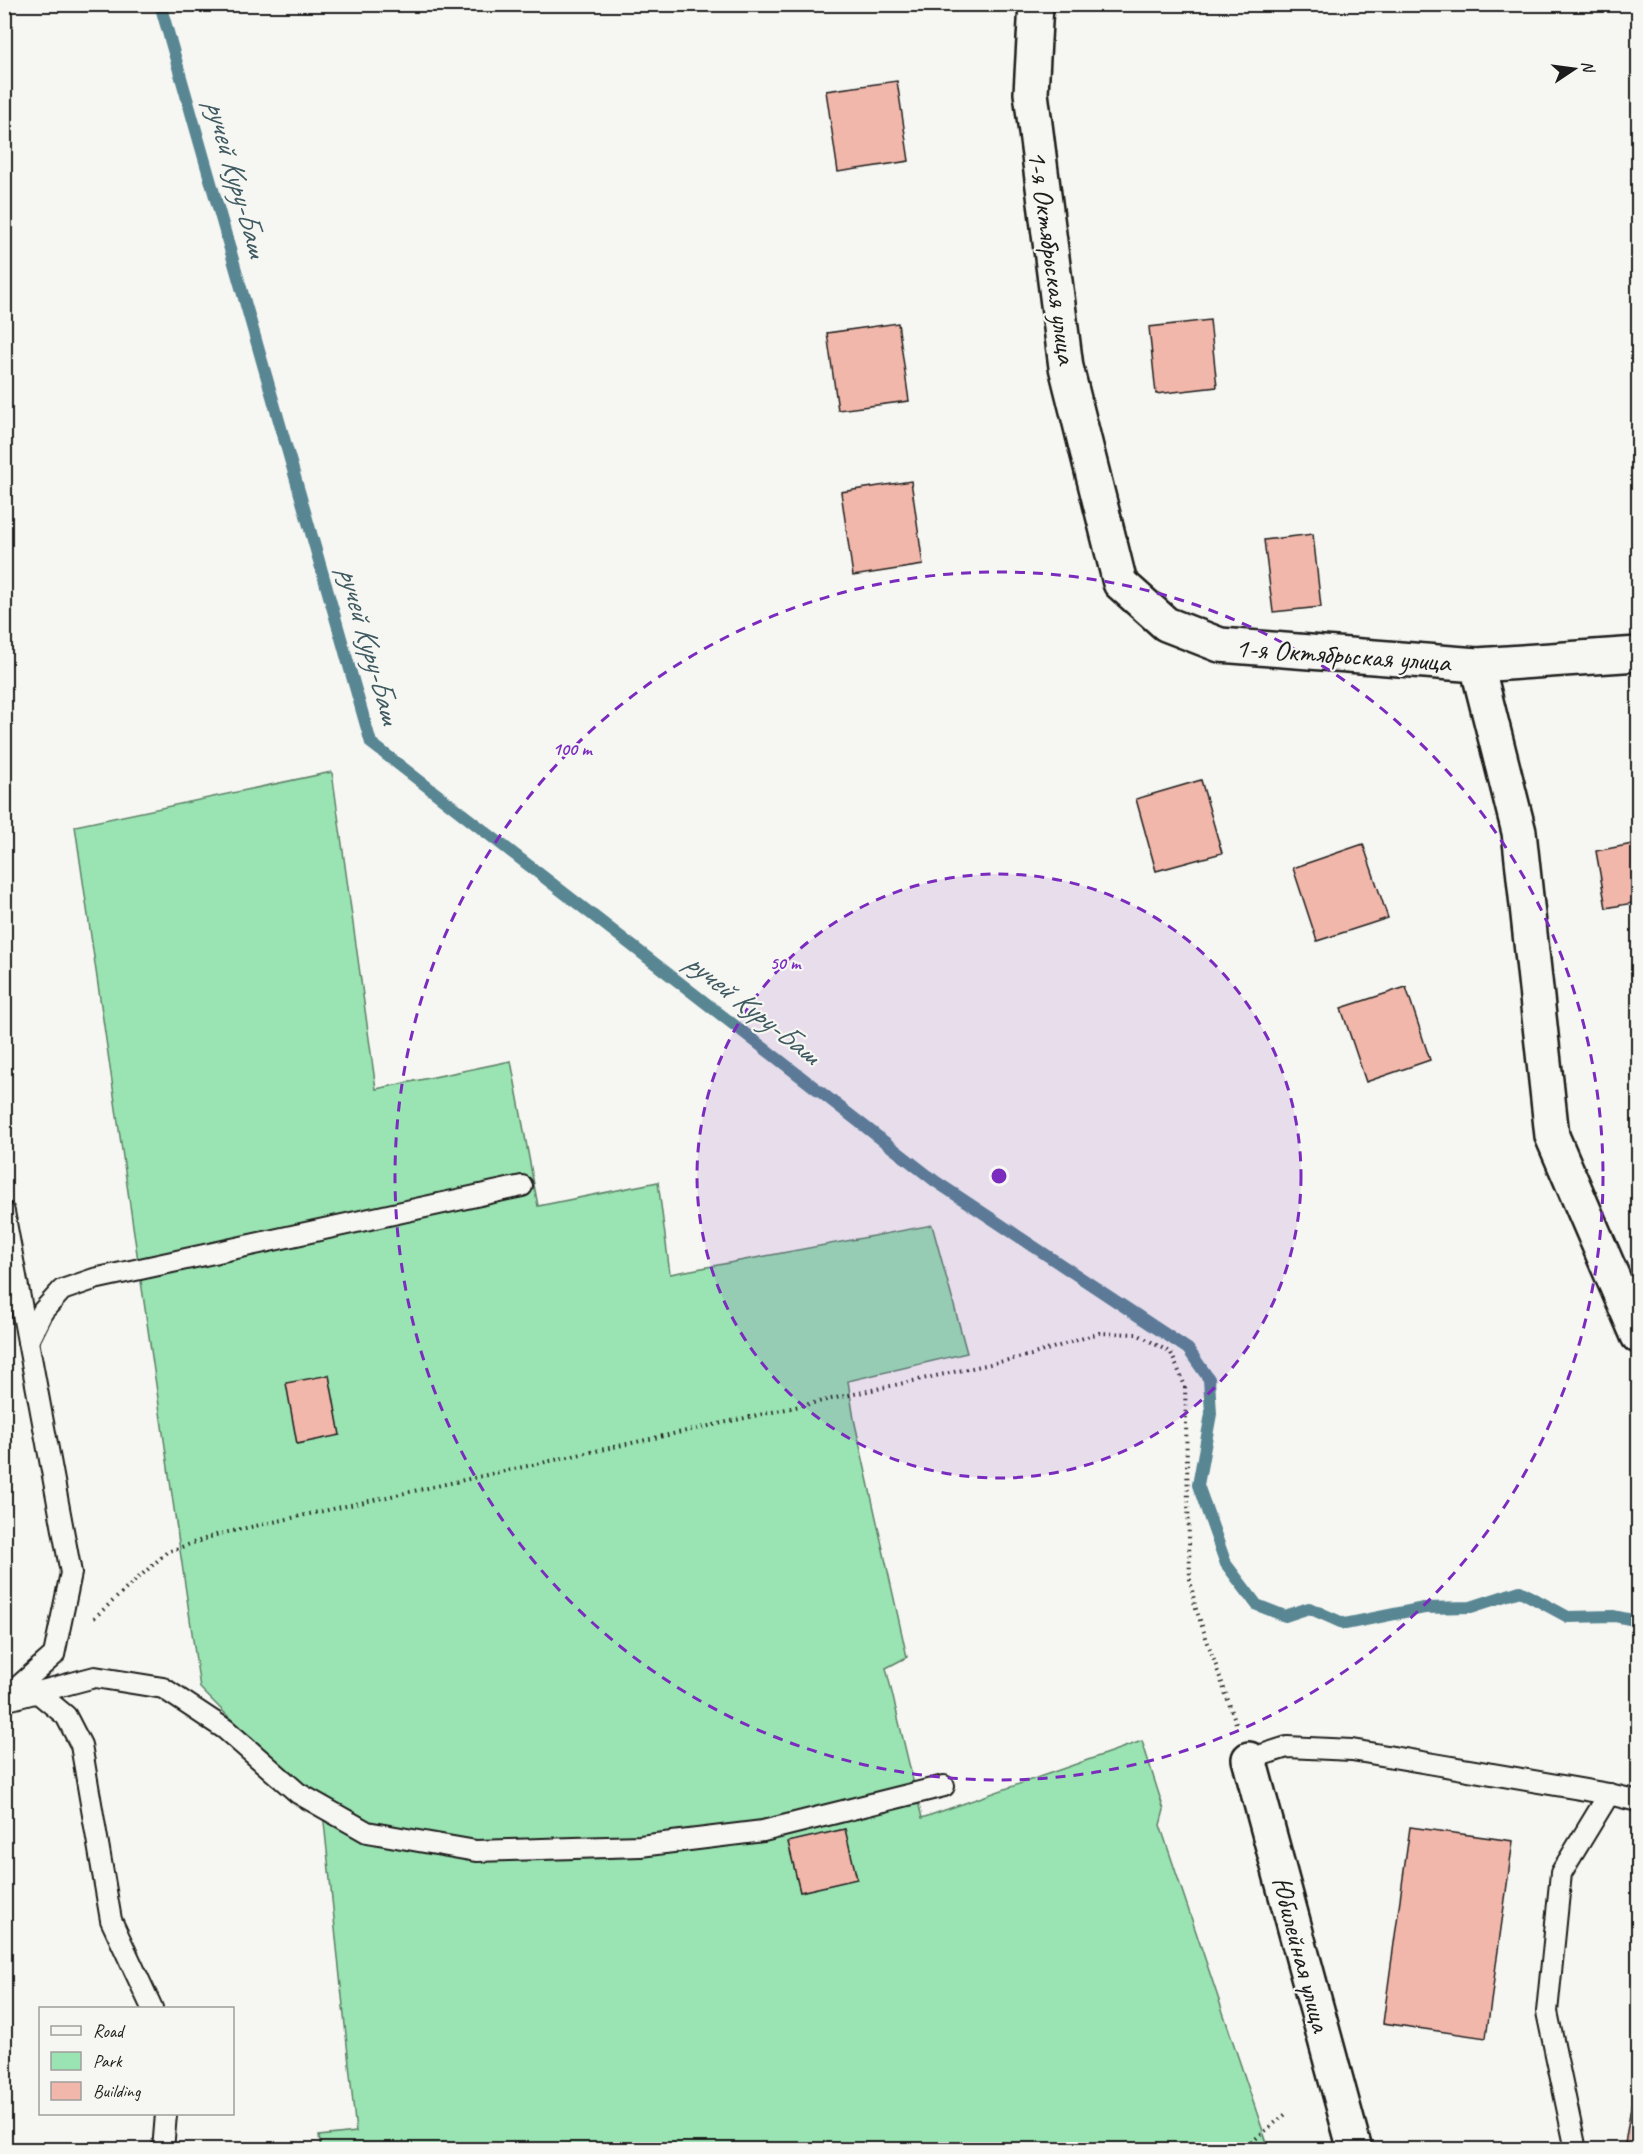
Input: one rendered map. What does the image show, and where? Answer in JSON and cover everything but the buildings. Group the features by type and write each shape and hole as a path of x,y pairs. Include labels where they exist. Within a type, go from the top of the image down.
{"street":[{"name":"1-я Октябрьская улица","path":"1036,4 1031,93 1066,367 1120,583 1166,624 1220,645 1477,665 1519,832 1552,1136 1638,1336"},
{"path":"1477,665 1638,654"},
{"name":"Юбилейная улица","path":"1249,1759 1355,2150"}],"lane":[{"path":"28,1341 43,1311 62,1290 94,1279 522,1186"},
{"path":"4,1212 70,1573 54,1655 4,1700"},
{"path":"4,1700 94,1677 163,1688 225,1729 298,1793 367,1832 476,1851 640,1846 763,1831 944,1786"},
{"path":"37,1692 66,1716 81,1745 111,1920 152,2007"},
{"path":"1249,1759 1287,1747 1352,1750 1609,1794 1638,1801"},
{"path":"1576,2150 1547,2012 1561,1873 1609,1794"},
{"path":"163,2150 165,2115"}],"path":[{"path":"54,1655 167,1552 219,1534 1030,1355 1099,1333 1137,1334 1171,1353 1185,1386 1190,1579 1195,1606 1249,1759"},
{"path":"1242,2150 1287,2113"}],"green space":[{"path":"332,772 376,1089 511,1061 538,1206 658,1182 670,1274 932,1225 967,1353 848,1381 854,1419 907,1657 886,1668 922,1818 1142,1741 1164,1810 1160,1825 1269,2149 321,2149 319,2136 356,2132 323,1812 200,1688 75,826"}],"waterway":[{"name":"ручей Куру-Баш","path":"160,4 371,743 935,1181 1188,1349 1209,1379 1211,1414 1198,1485 1226,1564 1257,1605 1285,1616 1309,1608 1345,1624 1424,1608 1471,1607 1520,1591 1568,1617 1614,1616 1638,1621"}]}
